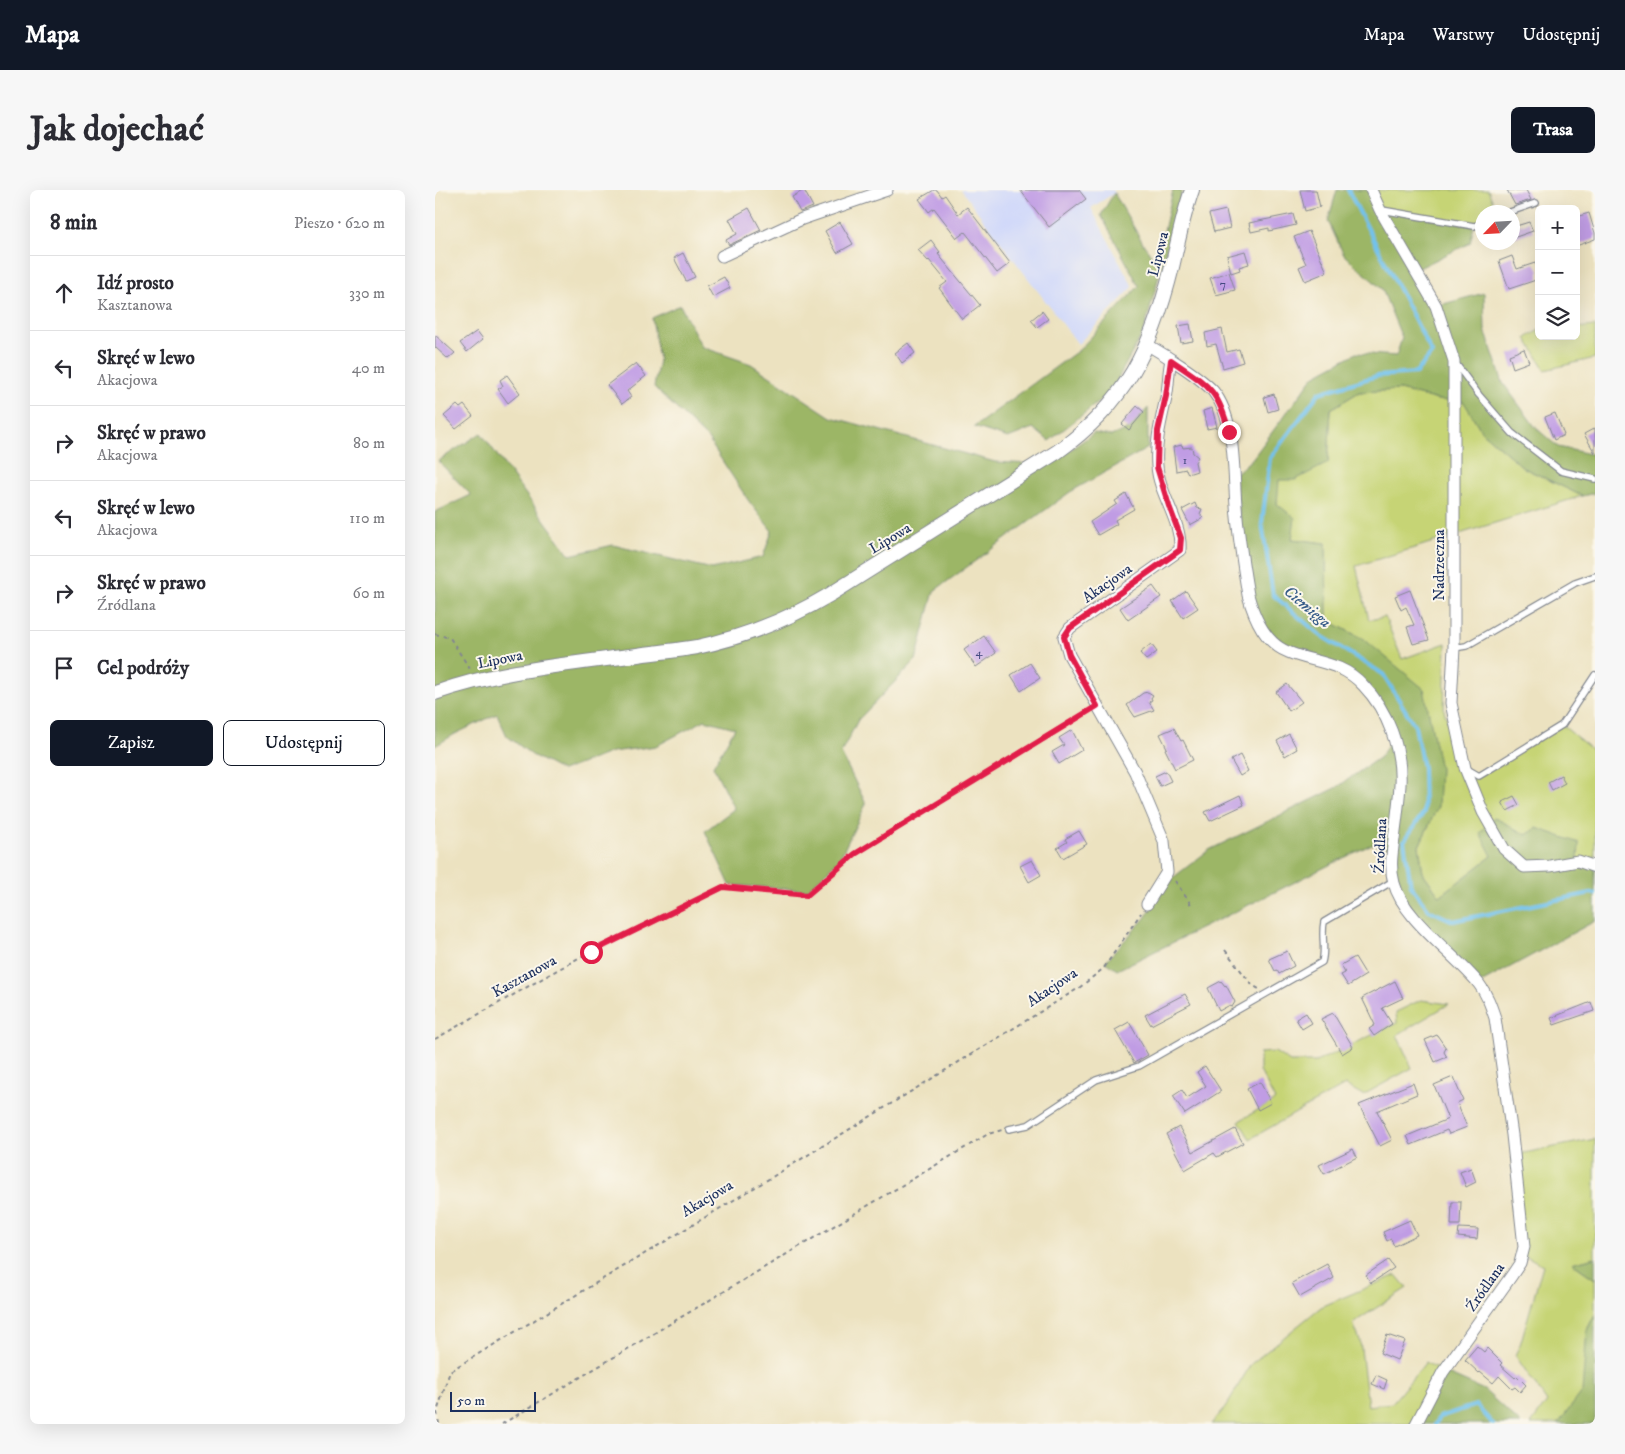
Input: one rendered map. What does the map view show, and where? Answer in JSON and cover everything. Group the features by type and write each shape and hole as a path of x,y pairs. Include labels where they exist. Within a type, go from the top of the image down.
{"street":[{"path":"722,256 802,219 887,190"},
{"name":"Lipowa","path":"435,693 475,680 512,672 695,647 751,632 794,614 831,594 1064,447 1090,426 1114,400 1134,371 1148,345 1162,305 1192,190"},
{"name":"Nadrzeczna","path":"1371,190 1380,210 1436,306 1454,361 1454,648 1451,703 1465,768 1483,812 1503,849 1524,867 1550,866 1578,861 1595,867"},
{"name":"Źródlana","path":"1148,345 1212,390 1224,411 1234,455 1236,504 1248,595 1252,610 1265,634 1289,653 1325,663 1343,670 1356,678 1372,695 1388,722 1398,751 1400,784 1391,868 1395,889 1410,912 1479,984 1490,1004 1497,1030 1524,1237 1519,1263 1443,1372 1417,1424"},
{"name":"Akacjowa","path":"1167,872 1164,841 1139,780 1069,655 1064,637 1070,628 1180,550 1181,538 1157,467 1158,431 1166,396 1171,360"},
{"path":"1147,904 1167,872"}],"lane":[{"path":"1520,208 1536,203"},
{"path":"1380,210 1475,225"},
{"path":"1454,361 1479,395 1513,433 1561,471 1595,479"},
{"path":"1454,648 1466,646 1575,582 1595,576"},
{"path":"1465,768 1479,776 1562,725 1595,675"},
{"path":"1009,1129 1028,1125 1096,1080 1139,1066 1322,962 1324,956 1322,931 1324,922 1393,881"}],"path":[{"path":"435,634 450,638 469,664 475,680"},
{"name":"Kasztanowa","path":"435,1039 591,952 723,887 807,895 855,854 1097,706"},
{"path":"1167,872 1193,906"},
{"name":"Akacjowa","path":"439,1424 437,1412 450,1371 803,1158 1079,988 1104,968 1147,904"},
{"path":"1225,950 1252,985 1268,993"},
{"path":"502,1424 988,1134 1009,1129"}],"shaded area":[{"path":"961,190 1113,190 1114,193 1091,208 1133,287 1078,344"}],"green space":[{"path":"1173,190 1182,191 1144,331 1110,393 1049,441 1033,428 1008,438 974,427 1079,350 1139,286 1101,215 1114,193 1144,245 1157,263"},
{"path":"1337,190 1371,190 1380,210 1474,226 1470,243 1415,270 1436,306 1484,293 1485,330 1503,383 1536,428 1558,447 1595,455 1595,493 1582,496 1524,468 1482,432 1464,402 1438,400 1400,390 1359,392 1331,409 1328,463 1295,480 1279,480 1277,504 1295,518 1292,539 1326,543 1327,620 1365,640 1424,689 1440,769 1438,806 1419,846 1423,873 1440,896 1492,856 1480,833 1494,817 1526,835 1537,828 1579,843 1578,861 1595,867 1595,921 1479,984 1395,889 1393,848 1372,844 1117,970 1105,962 1145,918 1170,880 1209,850 1336,788 1380,757 1394,737 1363,685 1273,642 1248,595 1235,474 1252,459 1314,376 1356,353 1396,356 1402,338 1382,289 1344,255 1328,221"},
{"path":"1371,190 1488,190 1494,205 1475,205 1474,226 1380,210"},
{"path":"680,305 702,347 751,364 831,417 995,462 1049,465 1094,433 1111,436 1130,428 1148,408 1148,448 1070,492 934,591 916,660 858,720 841,753 866,804 839,860 807,890 730,885 705,831 734,809 713,766 735,728 705,720 656,746 612,752 562,771 532,755 507,736 497,714 435,746 435,512 471,495 438,461 481,433 570,555 613,545 712,569 763,557 772,531 748,500 708,439 654,387 659,360 652,318"},
{"path":"1595,326 1595,358 1545,370 1526,338 1535,332 1535,340 1580,340 1580,328"},
{"path":"1400,390 1438,400 1464,401 1482,432 1524,468 1582,496 1356,566 1369,620 1385,617 1402,659 1446,643 1444,711 1465,769 1479,776 1562,725 1595,752 1595,867 1526,835 1494,817 1492,856 1440,896 1423,873 1419,846 1438,806 1365,640 1327,620 1326,543 1291,539 1277,504 1278,480 1328,463 1331,409 1359,392"},
{"path":"1421,1000 1449,1004 1397,1035 1412,1068 1363,1095 1345,1085 1250,1139 1239,1121 1275,1100 1260,1071 1260,1053 1275,1052 1290,1062 1316,1062 1397,1023 1396,1012"},
{"path":"1595,1139 1595,1257 1572,1263 1595,1279 1595,1314 1587,1330 1583,1392 1558,1424 1531,1424 1547,1402 1515,1355 1520,1345 1543,1265 1522,1254 1514,1155"},
{"path":"1595,1257 1595,1279 1572,1263"},
{"path":"1396,1275 1407,1288 1353,1323 1360,1341 1368,1406 1392,1403 1426,1362 1443,1372 1416,1424 1211,1424 1225,1408 1251,1364 1321,1307"},
{"path":"1595,1314 1595,1424 1558,1424 1582,1392 1587,1330"},
{"path":"1443,1372 1484,1390 1521,1424 1416,1424"}],"building":[{"path":"804,190 813,207 800,212 792,197"},
{"path":"937,190 942,197 945,195 958,214 967,207 1010,263 997,273 965,232 957,238 934,208 929,212 919,199"},
{"path":"1020,190 1079,190 1086,199 1049,227"},
{"path":"1300,190 1316,190 1320,207 1305,211"},
{"path":"1507,190 1526,190 1531,200 1515,205"},
{"path":"749,208 761,230 729,245 726,240 737,234 729,219"},
{"path":"1226,210 1230,228 1214,232 1209,214"},
{"path":"1589,213 1595,239 1580,245 1580,216"},
{"path":"1293,214 1296,225 1269,231 1269,228 1251,232 1249,223"},
{"path":"840,222 853,244 837,253 825,231"},
{"path":"1529,222 1533,231 1520,236 1520,225"},
{"path":"1309,231 1327,272 1305,281 1299,267 1306,264 1294,237"},
{"path":"931,240 940,252 938,254 980,305 962,319 939,288 947,282 918,250"},
{"path":"1245,251 1249,264 1239,267 1240,270 1231,273 1227,256"},
{"path":"683,253 695,277 686,281 674,258"},
{"path":"1512,256 1517,269 1535,263 1535,280 1509,289 1499,261"},
{"path":"1229,272 1235,290 1216,295 1210,278"},
{"path":"724,277 730,288 713,297 707,286"},
{"path":"1042,311 1048,319 1037,327 1031,320"},
{"path":"1190,324 1193,341 1181,343 1178,326"},
{"path":"1222,329 1227,352 1239,349 1243,362 1223,368 1216,344 1207,346 1205,333"},
{"path":"477,331 483,339 467,352 460,343"},
{"path":"435,335 455,353 448,359 435,347"},
{"path":"908,343 915,353 902,363 895,353"},
{"path":"1524,349 1529,362 1513,368 1509,355"},
{"path":"636,363 646,376 627,391 631,397 622,404 607,385"},
{"path":"507,375 520,393 508,403 498,389 503,386 500,380"},
{"path":"1274,394 1278,409 1268,412 1264,397"},
{"path":"457,405 460,408 464,405 473,416 456,429 444,416"},
{"path":"1137,406 1144,412 1129,430 1122,424"},
{"path":"1212,408 1217,427 1207,429 1203,411"},
{"path":"1555,413 1564,435 1554,440 1545,417"},
{"path":"1595,428 1595,453 1584,434"},
{"path":"1182,445 1183,448 1192,447 1193,453 1198,457 1195,462 1197,471 1188,474 1186,469 1176,471 1173,447"},
{"path":"1126,494 1134,509 1115,520 1117,524 1098,535 1090,522 1117,504 1115,501"},
{"path":"1195,503 1197,508 1202,509 1200,514 1203,518 1190,525 1182,510"},
{"path":"1153,586 1161,597 1128,620 1120,608"},
{"path":"1410,590 1429,640 1413,644 1407,627 1414,625 1406,607 1401,610 1395,596"},
{"path":"1186,591 1198,608 1183,618 1172,601"},
{"path":"984,636 996,653 976,667 964,650"},
{"path":"1151,644 1157,652 1146,660 1140,653"},
{"path":"1030,663 1040,678 1021,691 1011,675"},
{"path":"1287,684 1302,702 1289,711 1276,692"},
{"path":"1148,692 1153,695 1152,700 1149,702 1154,710 1135,717 1127,705 1143,693"},
{"path":"1174,728 1181,741 1183,740 1193,760 1175,769 1160,734"},
{"path":"1072,730 1082,750 1059,764 1052,752 1064,745 1059,738"},
{"path":"1289,734 1297,749 1285,756 1277,741"},
{"path":"1240,755 1248,771 1240,776 1231,760"},
{"path":"1166,771 1171,781 1160,786 1155,776"},
{"path":"1561,775 1565,783 1552,790 1548,782"},
{"path":"1240,795 1244,805 1210,821 1205,812"},
{"path":"1514,796 1519,805 1507,811 1502,802"},
{"path":"1079,831 1087,844 1063,858 1057,848 1067,842 1065,839"},
{"path":"1032,860 1041,875 1029,882 1020,866"},
{"path":"1287,951 1294,966 1279,974 1277,970 1275,971 1269,959"},
{"path":"1355,957 1366,975 1348,986 1341,975 1345,973 1341,965"},
{"path":"1221,981 1226,985 1235,1002 1232,1007 1228,1006 1219,1011 1208,988"},
{"path":"1395,981 1403,998 1382,1008 1392,1024 1374,1036 1369,1029 1375,1025 1362,998"},
{"path":"1185,994 1191,1004 1151,1025 1145,1015"},
{"path":"1591,1002 1594,1011 1554,1025 1551,1018"},
{"path":"1306,1013 1312,1023 1302,1029 1296,1019"},
{"path":"1333,1013 1353,1047 1342,1054 1321,1019"},
{"path":"1129,1022 1148,1055 1134,1063 1115,1030"},
{"path":"1437,1035 1446,1048 1444,1052 1447,1057 1435,1062 1425,1040"},
{"path":"1205,1066 1221,1091 1185,1114 1173,1096 1182,1090 1187,1098 1206,1086 1197,1072"},
{"path":"1453,1077 1463,1100 1457,1103 1467,1127 1449,1134 1447,1130 1411,1145 1407,1136 1448,1119 1434,1085"},
{"path":"1260,1082 1271,1103 1258,1110 1247,1089"},
{"path":"1413,1083 1417,1094 1377,1111 1392,1140 1380,1146 1359,1105"},
{"path":"1179,1127 1193,1152 1235,1129 1243,1143 1217,1157 1214,1153 1185,1170 1166,1134"},
{"path":"1353,1149 1357,1157 1324,1174 1319,1165"},
{"path":"1471,1168 1476,1182 1466,1187 1460,1172"},
{"path":"1452,1202 1461,1202 1460,1225 1451,1225"},
{"path":"1410,1220 1417,1235 1394,1246 1391,1239 1387,1241 1383,1232"},
{"path":"1459,1228 1478,1229 1477,1239 1458,1237"},
{"path":"1388,1260 1394,1268 1371,1283 1366,1275"},
{"path":"1327,1264 1334,1278 1300,1297 1292,1283"},
{"path":"1387,1335 1405,1341 1397,1360 1380,1353"},
{"path":"1477,1346 1484,1352 1487,1348 1502,1363 1500,1365 1515,1378 1517,1376 1526,1385 1520,1392 1515,1387 1512,1389 1499,1376 1493,1383 1465,1360"},
{"path":"1376,1375 1387,1380 1384,1389 1372,1384"}],"waterway":[{"name":"Ciemięga","path":"1348,190 1432,353 1416,373 1377,376 1319,393 1270,458 1262,523 1273,595 1320,635 1383,674 1415,726 1423,768 1424,812 1404,841 1411,886 1429,910 1453,921 1591,893 1595,894"},
{"name":"Ciemięga","path":"1435,1424 1439,1417 1476,1405 1493,1424"}],"route":[{"path":"591,952 723,887 807,895 855,854 1097,706 1069,655 1064,637 1070,628 1180,550 1181,538 1157,467 1158,431 1166,396 1171,360 1201,380 1212,390 1224,411 1229,432"}]}
